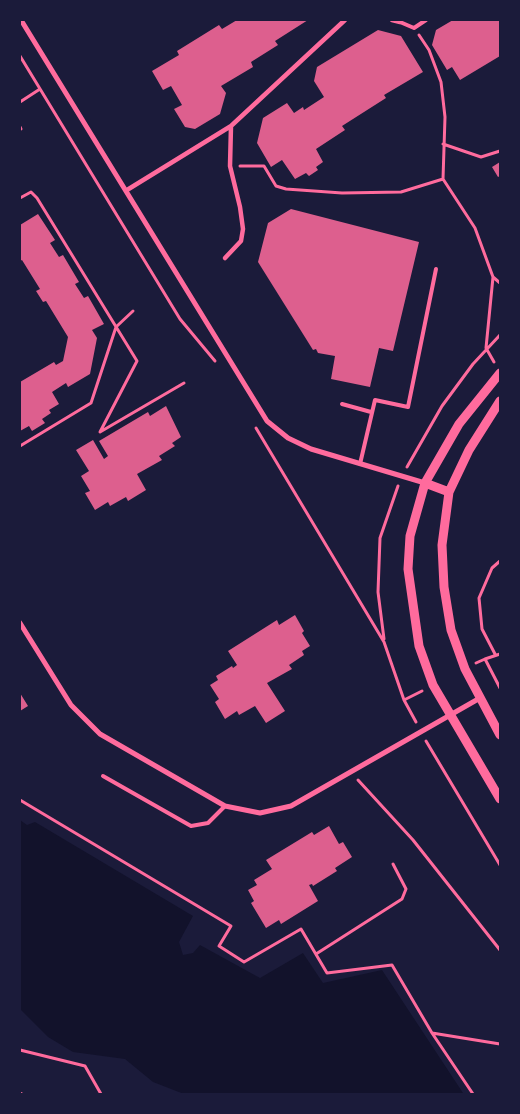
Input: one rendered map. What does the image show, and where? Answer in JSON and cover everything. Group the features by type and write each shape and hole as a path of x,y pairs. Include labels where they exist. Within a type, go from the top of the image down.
{"street":[{"path":"22,20 267,421 288,438 311,448 449,492"},
{"path":"127,190 231,126 346,20"},
{"path":"392,20 400,22"},
{"path":"225,258 242,240 240,207 230,166 231,126"},
{"path":"500,374 459,424 425,483 410,536 408,569 410,594 419,646 433,685 500,799"},
{"path":"500,401 469,450 449,492 442,545 444,587 451,630 465,669 500,735"},
{"path":"20,623 71,705 100,734 226,806 260,812 291,806 480,698"}],"lane":[{"path":"400,22 414,28 426,20"},
{"path":"360,464 374,400 408,407 436,269"},
{"path":"342,404 372,412"},
{"path":"102,776 191,826 208,823 226,806"}],"path":[{"path":"414,28 429,50 441,82 445,117 443,180 475,228 493,276 486,348 490,359"},
{"path":"20,56 180,319 216,363"},
{"path":"20,102 40,89"},
{"path":"443,144 481,157 500,151"},
{"path":"230,166 264,166 276,186 286,189 342,193 401,192 443,180"},
{"path":"20,198 31,192 37,198 137,361 100,432 184,383"},
{"path":"493,276 500,283"},
{"path":"20,446 91,403 116,327 133,311"},
{"path":"384,642 378,592 380,538 401,476 442,406 473,364 500,335"},
{"path":"252,422 384,642 404,700 500,865"},
{"path":"495,654 482,629 479,598 492,568 500,561"},
{"path":"485,659 495,654 500,654"},
{"path":"350,773 414,840 500,950"},
{"path":"20,800 231,926 219,946 244,962 301,929 328,973 392,965 432,1033 473,1094"},
{"path":"316,954 402,900 406,889 393,864"},
{"path":"432,1033 500,1044"},
{"path":"20,1050 85,1066 101,1094"}],"shaded area":[{"path":"20,820 27,825 35,822 193,916 179,942 183,955 193,953 200,945 260,978 303,953 323,983 382,970 463,1093 184,1094 153,1082 125,1059 73,1052 48,1037 20,1009"}],"building":[{"path":"237,20 308,20 275,41 278,45 251,62 253,67 221,86 226,93 220,114 195,129 185,127 174,109 182,105 171,86 163,90 152,71 179,55 177,51 219,25 222,29"},
{"path":"453,20 500,20 500,56 460,80 452,67 447,70 432,45 436,30"},
{"path":"378,30 401,36 423,72 384,95 386,98 342,126 345,130 316,149 323,162 316,167 318,170 309,176 306,173 295,179 282,160 271,167 257,143 263,118 287,103 294,113 303,107 304,110 324,97 314,81 317,67"},
{"path":"500,162 500,176 498,177 492,167"},
{"path":"291,209 419,242 393,351 379,348 370,387 331,379 335,356 318,353 316,349 313,350 258,262 268,223"},
{"path":"38,214 55,240 50,243 59,257 63,255 79,282 75,284 84,298 88,296 104,324 92,330 97,338 90,374 68,387 66,383 52,392 59,404 49,410 51,413 42,419 45,423 32,431 29,426 20,431 20,382 54,362 56,365 63,361 68,337 46,301 43,302 36,291 40,289 22,260 20,261 20,225"},
{"path":"166,406 181,437 172,443 175,446 159,456 162,460 137,474 146,490 128,501 126,497 110,506 108,502 95,510 85,493 90,491 81,476 89,471 76,450 93,440 104,459 108,456 99,441 148,412 150,416"},
{"path":"295,615 304,631 302,633 310,646 302,651 304,655 289,665 292,669 267,683 285,711 266,723 255,706 239,715 237,711 225,719 215,702 219,699 210,685 218,680 216,676 237,665 228,651 277,620 279,625"},
{"path":"20,693 28,706 20,711"},
{"path":"329,826 339,844 343,842 352,857 335,868 337,871 313,886 312,884 309,885 318,901 281,924 279,920 266,928 251,903 254,901 248,890 257,885 254,880 272,869 266,860 312,832 314,835"}]}
